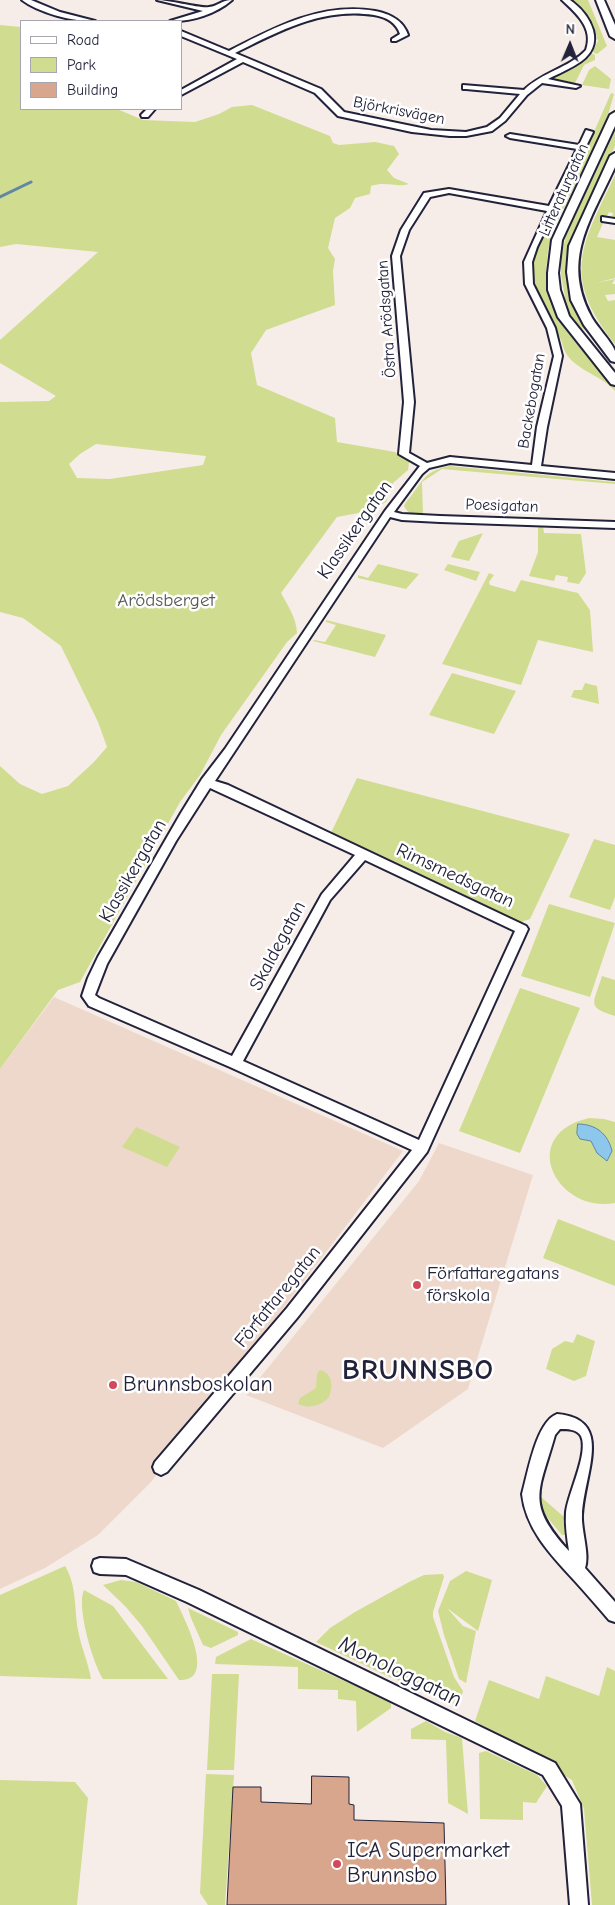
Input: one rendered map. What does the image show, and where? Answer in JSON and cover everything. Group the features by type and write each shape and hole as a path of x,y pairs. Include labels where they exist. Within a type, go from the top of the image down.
{"street":[{"path":"25,0 58,14 87,20"},
{"path":"160,0 210,10"},
{"path":"177,20 200,14 229,0"},
{"name":"Björkrisvägen","path":"182,33 318,91 334,110 341,114 438,133 462,135 491,129 540,80 582,58 589,52 591,36 585,18 565,0"},
{"path":"600,0 615,36"},
{"path":"230,53 296,19 341,10 374,12 394,19 400,24 404,35 394,40"},
{"path":"182,92 244,59"},
{"path":"540,80 576,86"},
{"path":"466,87 526,92"},
{"path":"145,115 150,110"},
{"name":"Litteraturgatan","path":"615,114 557,240 553,273 554,290 564,317 615,381"},
{"name":"Backebogatan","path":"536,468 542,427 558,356 551,328 529,284 528,262 533,246 589,132"},
{"path":"510,136 582,148"},
{"name":"Litteraturgatan","path":"615,156 574,246 572,272 577,300 590,325 615,358"},
{"name":"Östra Arödsgatan","path":"426,466 404,454 409,402 396,256 405,230 427,195 442,191 551,209"},
{"path":"605,219 615,221"},
{"path":"426,466 450,460 615,476"},
{"name":"Klassikergatan","path":"422,1148 235,1063 94,1002 88,996 101,967 153,872 206,782 229,752 388,513 419,472 426,466"},
{"name":"Poesigatan","path":"388,513 402,517 615,525"},
{"name":"Rimsmedsgatan","path":"206,782 233,792 522,929 422,1148"},
{"name":"Skaldegatan","path":"235,1063 326,897 363,854"},
{"name":"Författaregatan","path":"161,1467 292,1314 422,1148"},
{"path":"574,1568 579,1562 573,1523 575,1504 591,1454 591,1436 585,1426 572,1420 557,1420 548,1431 530,1494 530,1504 542,1528 561,1556 615,1614"},
{"name":"Monologgatan","path":"100,1566 126,1566 193,1596 549,1769 571,1804 579,1905"}],"shaded area":[{"name":"Brunnsboskolan","path":"54,997 403,1151 151,1482 98,1535 45,1568 0,1589 0,1069"},
{"name":"Författaregatans förskola","path":"439,1143 533,1175 468,1389 383,1448 246,1395 419,1181"}],"green space":[{"path":"570,0 588,0 607,46 597,54 592,52 598,41 591,23 584,13"},
{"name":"Arödsberget","path":"0,25 20,27 20,110 119,110 143,120 195,122 219,114 232,107 252,105 330,136 333,143 339,145 375,142 394,146 399,154 387,170 394,178 409,184 371,186 370,194 355,198 350,208 335,218 328,248 335,259 333,271 335,305 266,330 251,353 257,385 335,418 337,442 395,452 409,462 408,470 393,483 386,502 369,511 337,517 281,593 293,617 297,633 287,642 221,735 200,775 180,802 80,982 58,990 0,1069 0,766 20,784 42,794 68,786 107,747 98,722 61,646 23,618 0,612 0,402 49,401 56,396 0,363 0,340 98,252 16,244 0,247","holes":["96,444 206,456 203,465 110,479 77,478 69,464"]},
{"path":"591,53 595,55 595,60 584,65 574,85 553,79 554,76 584,60"},
{"path":"595,66 611,79 609,89 582,85 589,70"},
{"path":"611,93 614,94 606,122 553,230 546,270 549,290 600,370 615,386 615,391 570,359 545,308 533,272 536,247 586,150"},
{"path":"615,131 615,146 575,232 571,245 590,332 588,333 570,318 563,302 565,297 561,275 561,257 566,235"},
{"path":"615,175 615,218 612,217 613,213 609,212 607,216 603,216 600,222 603,223 597,237 615,240 615,278 596,283 615,279 612,284 615,284 615,294 605,295 608,301 615,300 615,344 598,320 587,298 582,279 582,260 593,221"},
{"path":"450,466 615,482 615,484 442,469 422,482 423,514 432,516 416,515 406,510 404,506 406,502 424,479 428,475 441,468"},
{"path":"543,526 544,533 581,534 586,573 579,584 567,582 568,577 556,575 554,581 529,576 538,552 538,528"},
{"path":"483,533 469,561 451,557 459,541"},
{"path":"378,564 419,574 406,589 358,578 358,575 368,578"},
{"path":"448,564 480,572 476,581 444,570"},
{"path":"489,573 494,575 489,582 490,585 515,592 521,580 578,593 590,610 593,652 538,640 521,685 442,664"},
{"path":"326,620 386,635 375,657 313,641 325,642 336,625 326,622"},
{"path":"452,673 516,691 494,734 429,715"},
{"path":"585,683 597,686 599,704 571,697 574,690 582,690"},
{"path":"357,778 570,834 530,919 521,922 330,835"},
{"path":"594,839 615,845 615,897 610,910 569,897"},
{"path":"549,904 615,923 590,997 521,976"},
{"path":"602,976 615,980 615,1016 599,1010 594,1003"},
{"path":"520,988 580,1008 520,1153 459,1131"},
{"path":"589,1118 615,1122 615,1203 594,1203 576,1197 562,1185 553,1171 550,1155 554,1140 567,1127"},
{"path":"136,1127 180,1147 167,1167 122,1147"},
{"path":"558,1219 615,1241 615,1286 543,1258"},
{"path":"577,1334 595,1341 586,1376 574,1381 546,1369 552,1349 565,1341 573,1343"},
{"path":"320,1370 330,1377 331,1389 329,1397 315,1406 298,1404 300,1398 316,1388 317,1374"},
{"path":"540,1496 564,1517 565,1535 562,1535 541,1510 538,1503"},
{"path":"65,1566 72,1581 78,1630 91,1679 0,1676 0,1595"},
{"path":"466,1571 492,1580 478,1631 447,1608 463,1626 476,1631 466,1683 459,1679 438,1611 450,1581"},
{"path":"443,1574 444,1577 433,1617 454,1677 463,1691 459,1706 385,1675 316,1642 330,1628 409,1582 424,1575"},
{"path":"121,1580 136,1582 176,1601 191,1634 195,1648 196,1671 190,1678 179,1680 142,1626 103,1585"},
{"path":"84,1590 113,1606 168,1679 103,1679 90,1648 84,1621 82,1598"},
{"path":"188,1608 238,1632 238,1635 211,1648 203,1645"},
{"path":"251,1639 387,1700 391,1703 391,1708 357,1732 356,1701 338,1699 338,1690 298,1689 298,1667 215,1664 216,1657"},
{"path":"607,1667 615,1671 615,1905 592,1905 584,1809 572,1780 475,1721 489,1680 539,1699 546,1676 599,1696"},
{"path":"212,1674 239,1674 234,1770 207,1770"},
{"path":"426,1721 445,1732 462,1738 468,1814 448,1803 446,1740 411,1739 411,1729"},
{"path":"486,1751 537,1775 547,1786 536,1803 523,1802 523,1820 480,1819 479,1753"},
{"path":"206,1774 234,1775 225,1905 208,1905 200,1893"},
{"path":"0,1780 75,1782 88,1798 77,1905 0,1905"}],"water":[{"path":"578,1124 596,1128 608,1140 612,1151 607,1161 597,1153 591,1141 580,1139 577,1134"}],"building":[{"name":"ICA Supermarket Brunnsbo","path":"312,1776 349,1777 349,1804 354,1805 354,1820 444,1823 446,1905 227,1905 233,1787 261,1787 261,1802 311,1804"}],"waterway":[{"path":"0,197 31,182"}],"place":[{"name":"Författaregatans förskola","path":"417,1285"},
{"name":"Brunnsboskolan","path":"113,1385"},
{"name":"ICA Supermarket Brunnsbo","path":"337,1864"}],"district":[{"name":"BRUNNSBO","path":"418,1371"}]}
